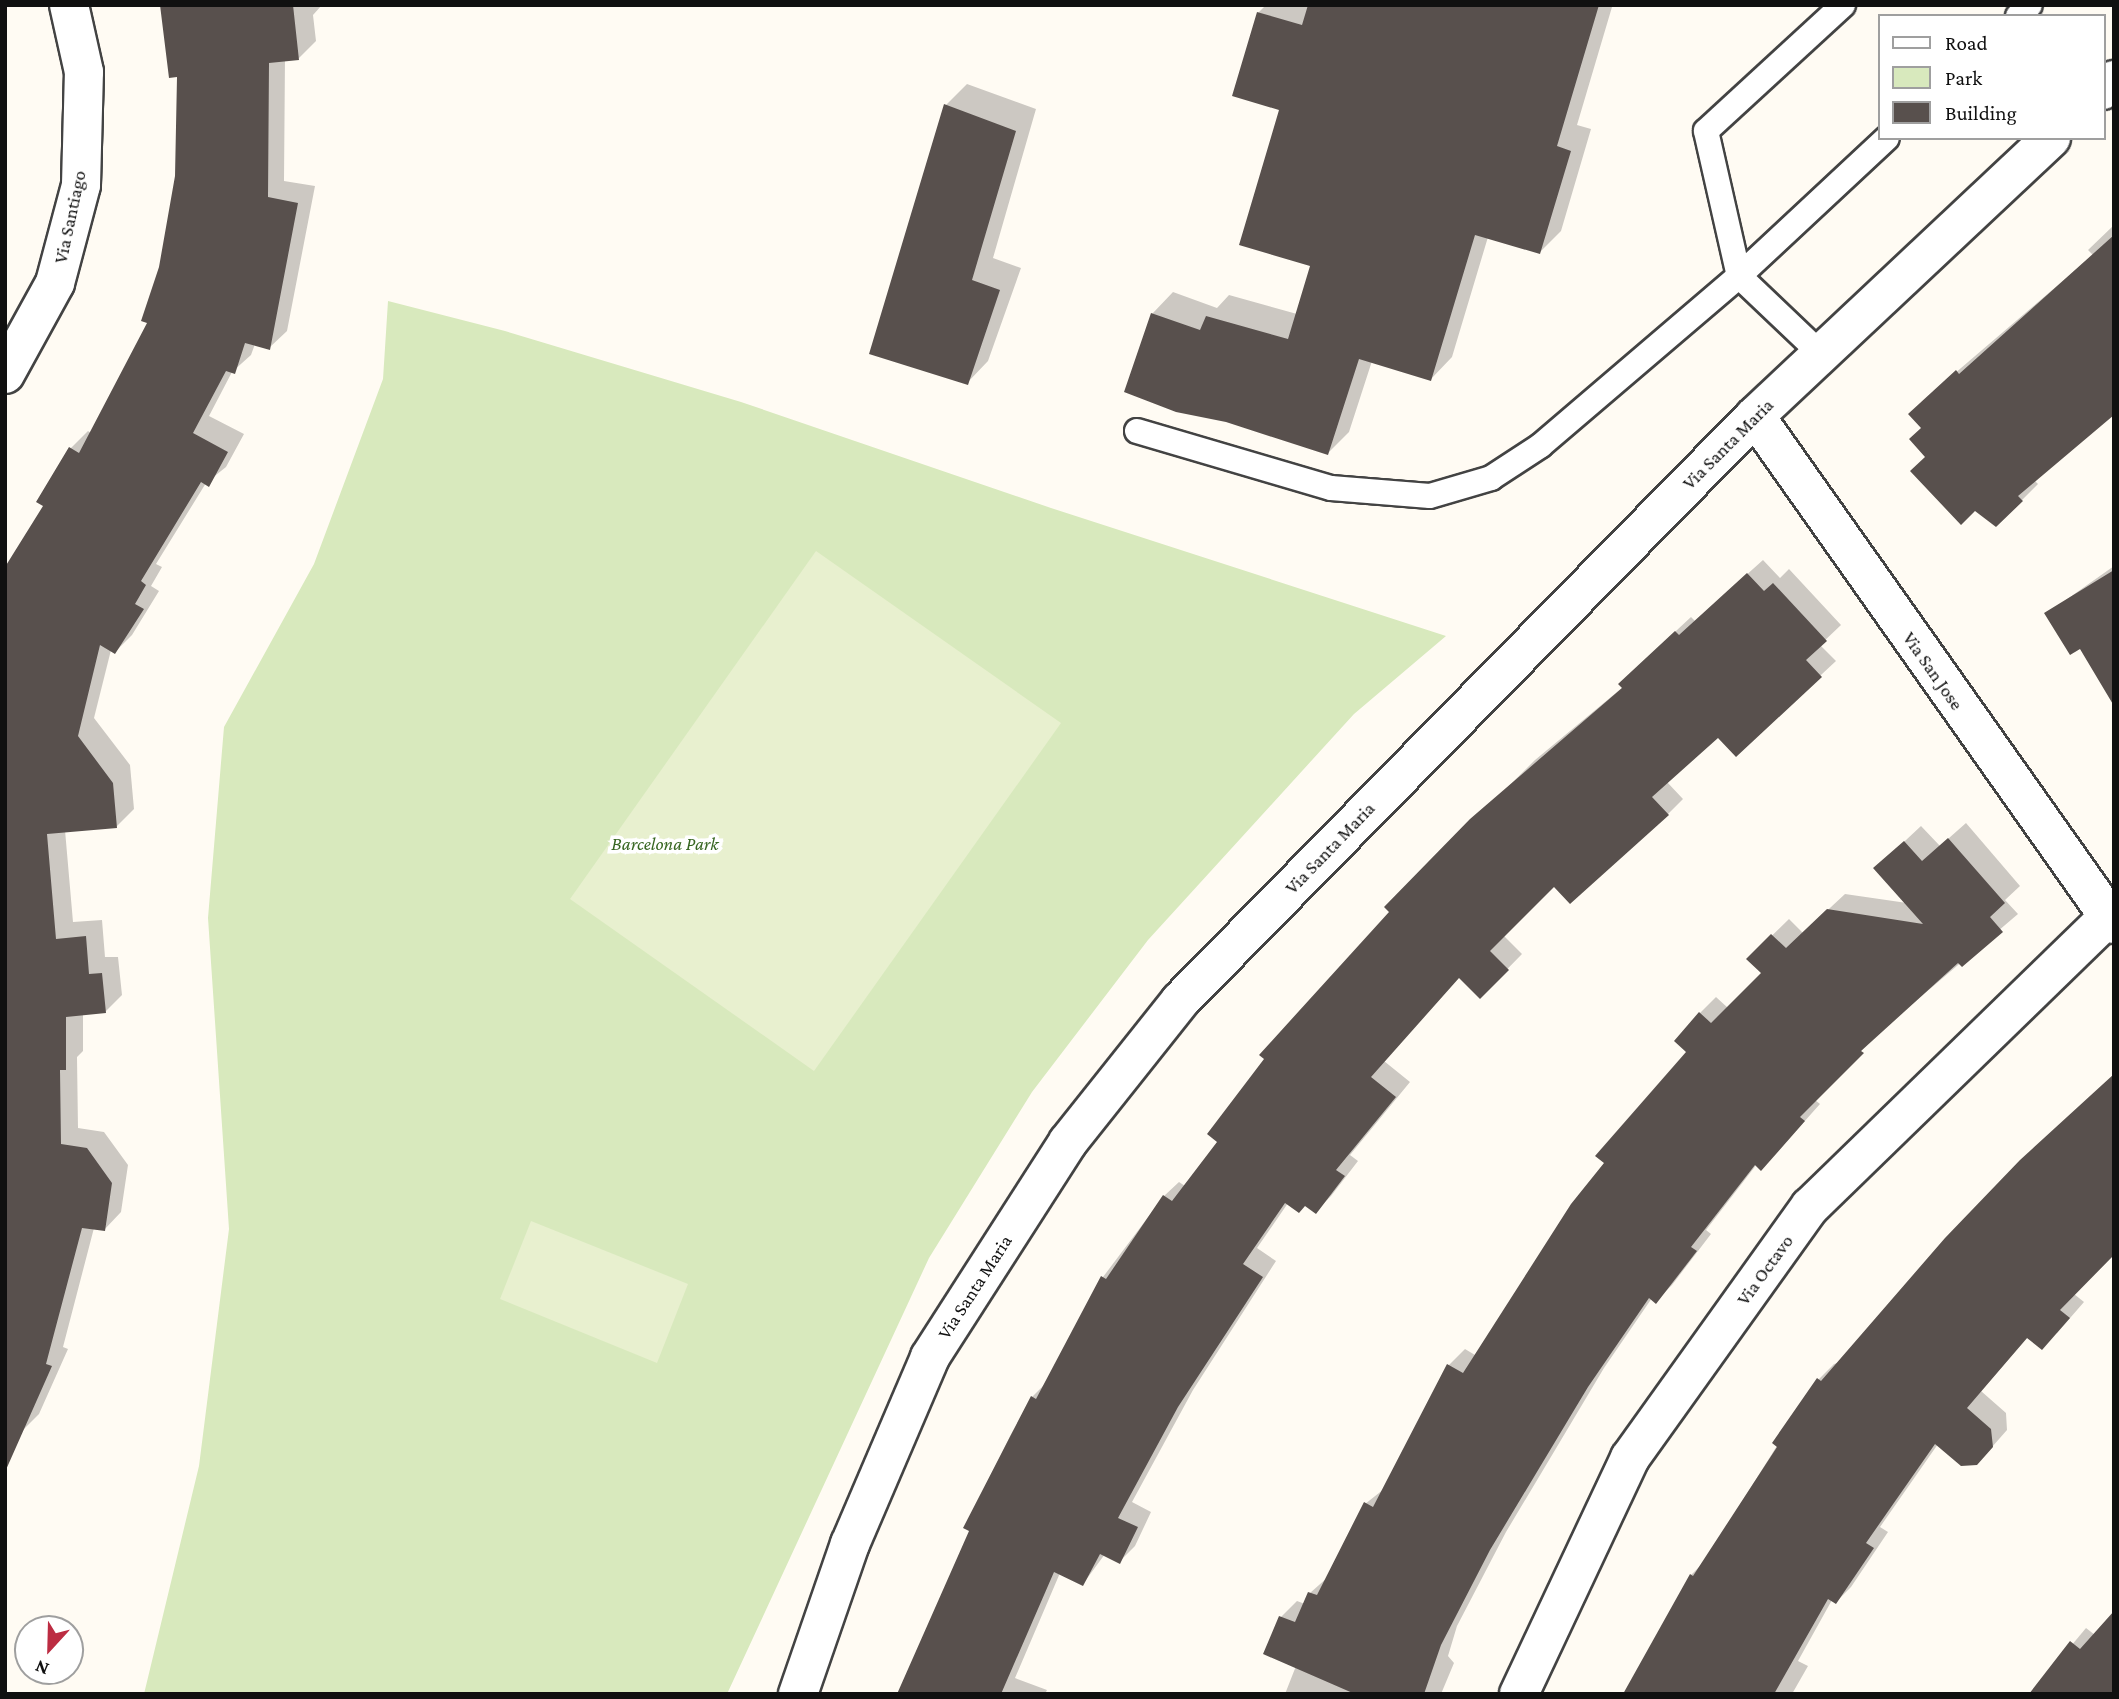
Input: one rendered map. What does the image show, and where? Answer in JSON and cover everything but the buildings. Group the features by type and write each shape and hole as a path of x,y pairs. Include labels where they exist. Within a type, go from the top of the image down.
{"street":[{"name":"Via Santiago","path":"5,374 55,283 81,185 84,72 69,5"},
{"name":"Via Santa Maria","path":"798,1694 850,1544 930,1357 1068,1142 1180,1001 1755,416 2050,140"},
{"name":"Via San Jose","path":"1755,416 2110,921"},
{"name":"Via Octavo","path":"1519,1694 1630,1458 1810,1207 2110,921"}],"lane":[{"path":"1821,354 1739,276 1706,131 1843,5"},
{"path":"1137,430 1331,488 1430,496 1491,478 1540,446 1739,276 1884,140"}],"green space":[{"name":"Barcelona Park","path":"388,301 505,331 741,402 1051,508 1446,636 1354,714 1148,940 1032,1092 929,1258 727,1694 144,1694 199,1466 229,1229 208,918 224,727 314,564 383,379"},
{"path":"816,551 1061,723 814,1071 570,899"},
{"path":"531,1221 688,1284 657,1363 500,1299"}]}
